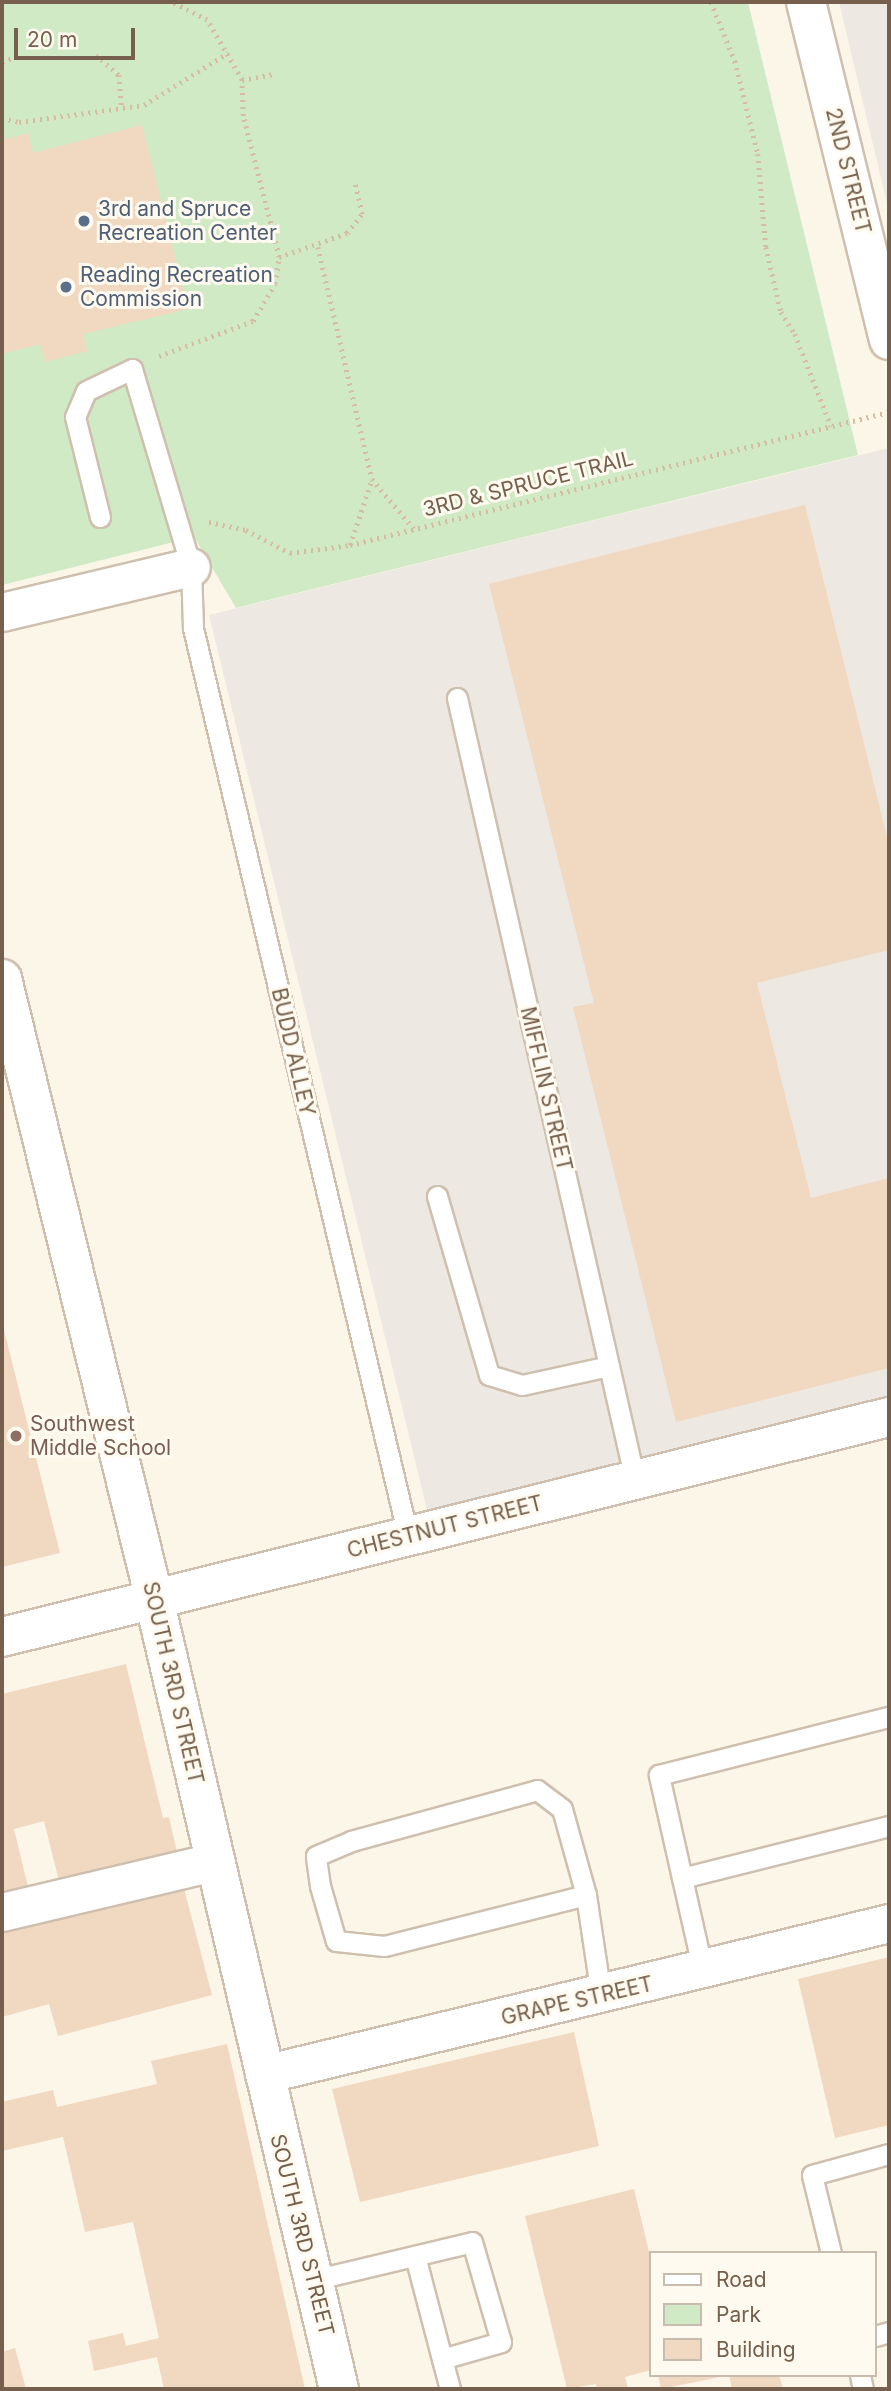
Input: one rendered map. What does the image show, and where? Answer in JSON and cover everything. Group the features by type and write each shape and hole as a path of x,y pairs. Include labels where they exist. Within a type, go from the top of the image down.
{"street":[{"name":"2ND STREET","path":"806,2 889,340"},
{"path":"2,612 191,566"},
{"name":"SOUTH 3RD STREET","path":"2,978 154,1599 213,1862 339,2389"},
{"name":"CHESTNUT STREET","path":"2,1637 889,1417"},
{"path":"2,1912 213,1862"},
{"name":"GRAPE STREET","path":"264,2074 703,1971 889,1923"}],"lane":[{"name":"BUDD ALLEY","path":"132,369 191,566 193,628 408,1536"},
{"path":"100,517 75,417 86,391 132,369"},
{"name":"MIFFLIN STREET","path":"457,698 635,1480"},
{"path":"437,1196 489,1375 522,1385 609,1366"},
{"path":"703,1971 659,1775 889,1717"},
{"path":"586,1895 384,1946 336,1941 320,1886 317,1856 351,1841 537,1790 562,1809 586,1895 601,1995"},
{"path":"682,1878 889,1826"},
{"path":"831,2251 812,2175 889,2154"},
{"path":"313,2280 472,2242 501,2342 442,2359"},
{"path":"415,2256 450,2389"}],"path":[{"path":"132,369 189,342 253,321 275,284 279,257 243,116 242,80 206,20 172,2"},
{"path":"711,2 735,61 758,154 766,247 781,312 795,334 831,426"},
{"path":"2,118 19,122 144,105 228,53"},
{"path":"96,55 119,75 122,107"},
{"path":"2,62 15,57"},
{"path":"242,80 274,74"},
{"path":"279,257 318,247 347,233 362,214 355,184"},
{"path":"318,247 372,479 414,529"},
{"name":"3RD & SPRUCE TRAIL","path":"177,516 246,530 290,553 349,545 889,412"},
{"path":"349,545 372,479"}],"shaded area":[{"path":"839,2 889,2 889,212"},
{"path":"889,448 889,1417 432,1530 209,615"}],"green space":[{"path":"2,2 748,2 858,455 236,608 194,537 2,585"}],"building":[{"name":"3rd and Spruce Recreation Center","path":"142,125 188,309 83,334 87,351 45,362 40,344 2,354 2,140 28,133 33,153"},
{"path":"805,505 889,845 889,950 757,983 811,1198 889,1178 889,1368 676,1422 573,1007 594,1003 489,584"},
{"name":"Southwest Middle School","path":"2,1322 60,1553 2,1567"},
{"path":"126,1664 163,1818 169,1817 179,1861 61,1889 44,1821 14,1829 30,1895 2,1902 2,1694"},
{"path":"181,1877 212,1995 58,2036 49,2004 2,2017 2,1924"},
{"path":"889,1957 889,2125 835,2138 798,1979"},
{"path":"574,2032 599,2146 360,2202 332,2089"},
{"path":"227,2044 305,2389 164,2389 157,2357 94,2371 88,2341 123,2333 126,2346 159,2338 133,2222 85,2232 63,2137 2,2151 2,2102 53,2090 57,2107 157,2084 151,2061"},
{"path":"634,2189 650,2256 650,2370 625,2377 628,2388 597,2389 596,2384 567,2389 525,2216"},
{"path":"15,2348 26,2389 2,2389 2,2352"},
{"path":"658,2377 720,2377 661,2389"},
{"path":"729,2377 780,2377 783,2389 732,2389"}],"place":[{"name":"3rd and Spruce Recreation Center","path":"84,221"},
{"name":"Reading Recreation Commission","path":"66,287"},
{"name":"Southwest Middle School","path":"16,1436"}]}
